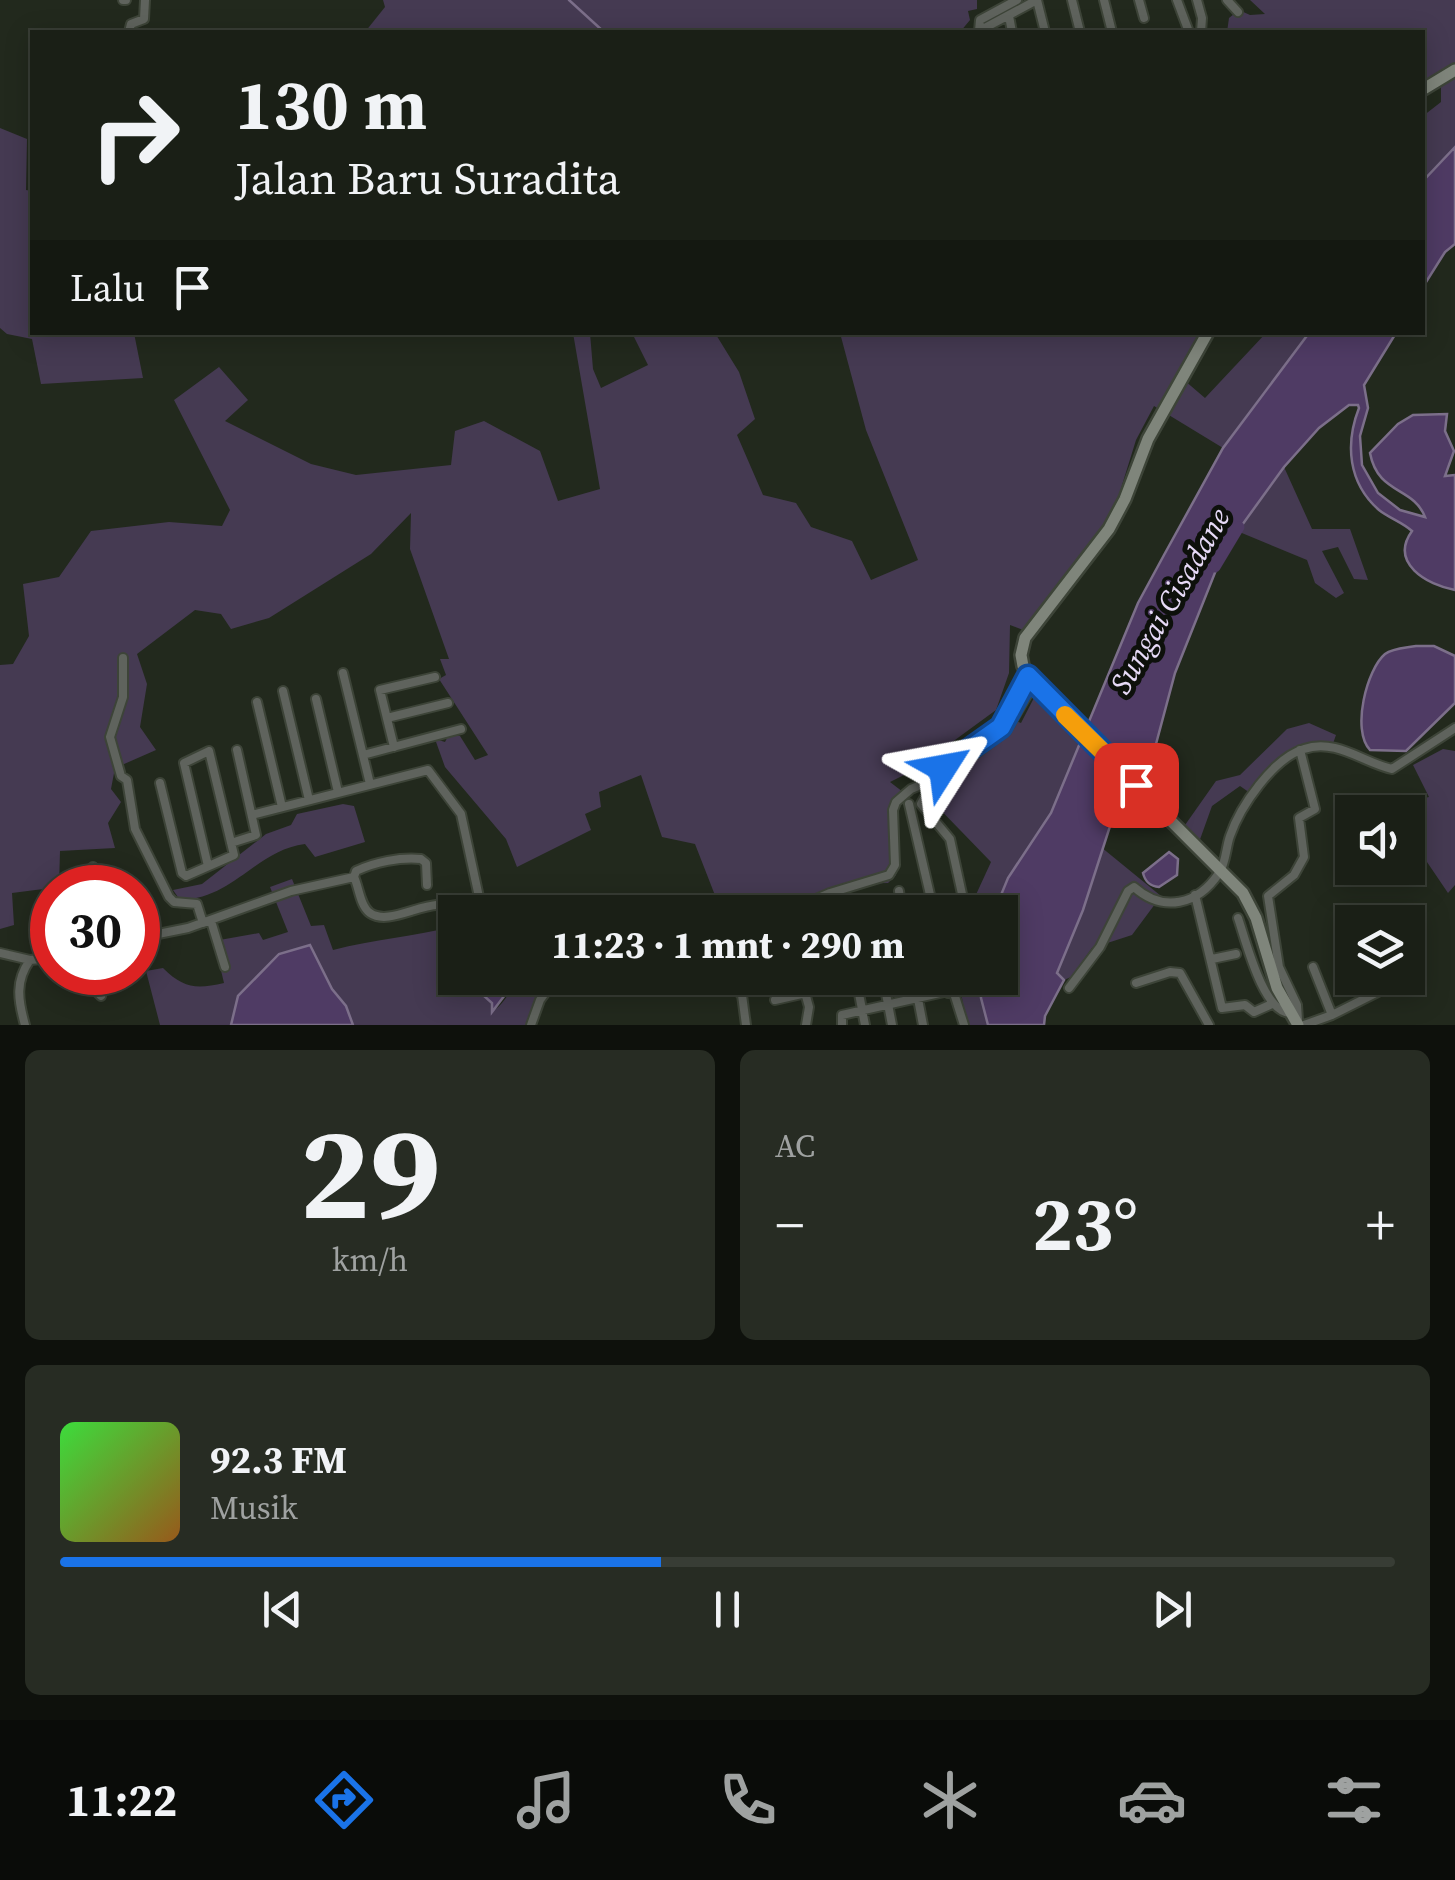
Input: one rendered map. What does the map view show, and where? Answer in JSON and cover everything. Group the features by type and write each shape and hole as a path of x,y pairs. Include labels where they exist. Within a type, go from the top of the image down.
{"main road":[{"path":"1425,88 1455,70"},
{"path":"1206,335 1148,439 1109,530 1024,638 1021,654 1033,682 1222,870 1250,904 1277,988 1297,1022"}],"street":[{"path":"130,30 131,24 144,19 146,0"},
{"path":"980,30 980,20 1017,0"},
{"path":"984,30 1037,0 1044,30"},
{"path":"1072,0 1080,30"},
{"path":"1104,0 1112,30"},
{"path":"1140,0 1144,18"},
{"path":"1177,0 1188,30"},
{"path":"1197,0 1201,30"},
{"path":"1227,0 1238,12"},
{"path":"1009,16 1012,30"},
{"path":"123,658 123,696 110,742 121,776 127,780 135,829 169,897 174,902 197,904 225,967"},
{"path":"343,673 370,784"},
{"path":"394,746 380,690 436,677"},
{"path":"962,895 950,839 921,804 939,782 943,768 1001,727 1033,682"},
{"path":"283,691 309,800"},
{"path":"316,699 338,792"},
{"path":"257,702 282,807"},
{"path":"387,718 448,704"},
{"path":"1069,988 1100,947 1128,891 1134,887 1158,904 1169,904 1195,896 1222,870 1231,835 1247,801 1300,750 1314,747 1351,751 1392,769 1455,728"},
{"path":"363,754 461,729"},
{"path":"231,843 256,835 237,750"},
{"path":"1297,1022 1297,1005 1279,967 1268,896 1296,872 1305,853 1298,818 1315,809 1300,750"},
{"path":"160,783 182,873 186,876 234,855 209,751 184,764 208,866"},
{"path":"252,815 428,770 461,814 479,895"},
{"path":"825,895 889,876 895,865 896,802 911,789 940,775"},
{"path":"910,804 930,895"},
{"path":"427,885 426,863 421,858 364,867 354,877 365,908 376,916 438,905"},
{"path":"160,933 207,922 290,891 354,877"},
{"path":"899,891 900,895"},
{"path":"1195,896 1223,1010 1242,1004 1254,1012 1272,1004"},
{"path":"1238,918 1272,1004 1297,1022 1332,1015 1372,995"},
{"path":"0,953 30,960 19,976 18,994 26,1025"},
{"path":"1212,958 1236,954"},
{"path":"1312,967 1332,1015"},
{"path":"1136,983 1180,973 1209,1025"},
{"path":"531,1025 544,995"},
{"path":"740,995 746,1025"},
{"path":"774,1000 797,995"},
{"path":"806,995 806,1025"},
{"path":"859,995 864,1025"},
{"path":"887,995 892,1025"},
{"path":"917,995 923,1025"},
{"path":"842,1025 842,1015 937,995"},
{"path":"952,995 964,1025"}],"shaded area":[{"path":"383,0 977,0 977,9 968,11 970,20 962,30 367,30 385,7"},
{"path":"1250,0 1455,0 1455,147 1425,179 1425,114 1441,102 1441,77 1425,83 1425,30 1227,30 1229,18 1239,10 1250,15 1265,14"},
{"path":"0,128 27,139 30,335 134,335 143,378 41,384 32,339 7,334 0,328"},
{"path":"573,335 590,335 593,369 601,388 648,365 633,335 716,335 739,372 755,419 737,435 763,495 796,503 811,527 852,541 871,580 918,560 866,430 841,335 1200,335 1177,374 1205,398 1264,335 1308,335 1223,448 1154,406 1136,440 1105,540 1031,633 1010,625 1009,673 996,710 914,770 890,782 903,792 894,805 897,867 896,875 888,883 852,884 824,895 715,895 695,844 662,837 641,775 599,792 601,807 585,814 591,830 517,867 506,839 445,767 435,739 445,742 448,736 460,736 475,760 488,755 439,679 446,675 440,659 449,659 410,549 411,513 371,554 269,618 231,629 221,614 195,610 137,654 147,684 140,727 156,750 115,768 111,789 121,802 108,823 115,848 60,851 60,865 30,865 30,891 12,893 14,925 0,929 0,665 13,664 29,636 23,584 59,577 91,531 169,522 222,526 230,510 174,400 219,367 248,400 225,421 311,464 356,475 451,465 455,431 484,421 540,451 558,501 600,489"},
{"path":"1284,467 1312,529 1350,529 1368,580 1354,579 1338,547 1322,551 1344,593 1336,598 1315,583 1307,560 1237,531"},
{"path":"1037,692 1085,734 1051,813 1001,895 976,895 991,862 929,798 1016,721 1021,723"},
{"path":"1309,723 1336,735 1330,752 1301,746 1253,795 1240,786 1212,806 1198,845 1178,835 1216,781 1240,775 1287,729"},
{"path":"1443,749 1455,751 1455,885 1448,893 1425,859 1425,798 1429,797 1413,765"},
{"path":"343,804 354,806 365,842 315,857 305,844 288,848 199,898 180,900 173,890 202,884 266,834 291,825 297,814"},
{"path":"1101,847 1161,896 1132,935 1092,948 1071,977 1064,980 1057,973 1083,910"},
{"path":"292,879 311,926 324,925 333,950 438,930 438,995 483,995 492,1003 492,1011 508,995 535,995 536,1025 353,1025 346,1006 332,989 309,945 238,996 231,1025 160,1025 152,995 160,995 160,969 191,986 224,983 214,941 259,933 263,940 288,932 270,887"},
{"path":"962,995 981,995 988,1025 966,1025"}],"water":[{"path":"1455,147 1455,244 1445,252 1425,284 1425,179"},
{"path":"1308,335 1395,335 1364,385 1368,408 1360,436 1362,465 1378,493 1400,510 1425,517 1420,507 1380,476 1370,453 1398,424 1413,415 1447,414 1445,431 1454,451 1445,476 1455,475 1455,590 1414,571 1405,553 1412,531 1379,510 1361,488 1351,449 1359,408 1349,405 1319,428 1284,467 1224,550 1175,673 1152,759 1112,820 1083,910 1057,973 1064,980 1044,1025 988,1025 981,995 1018,995 1018,895 1001,895 1051,813 1138,603 1223,448"},
{"path":"1434,646 1455,656 1455,703 1406,751 1370,750 1364,741 1362,715 1372,673 1388,652"},
{"path":"1169,852 1178,859 1177,875 1159,887 1150,884 1143,873"},
{"path":"310,945 353,1025 231,1025 238,996 279,954"},
{"path":"483,995 505,995 492,1012 492,1003"}],"waterway":[{"path":"569,0 602,30"},
{"name":"Sungai Cisadane","path":"1215,567 1239,527"}],"slow traffic":[{"path":"1065,715 1105,754"}],"route":[{"path":"943,768 1001,727 1028,676 1136,785"}]}
